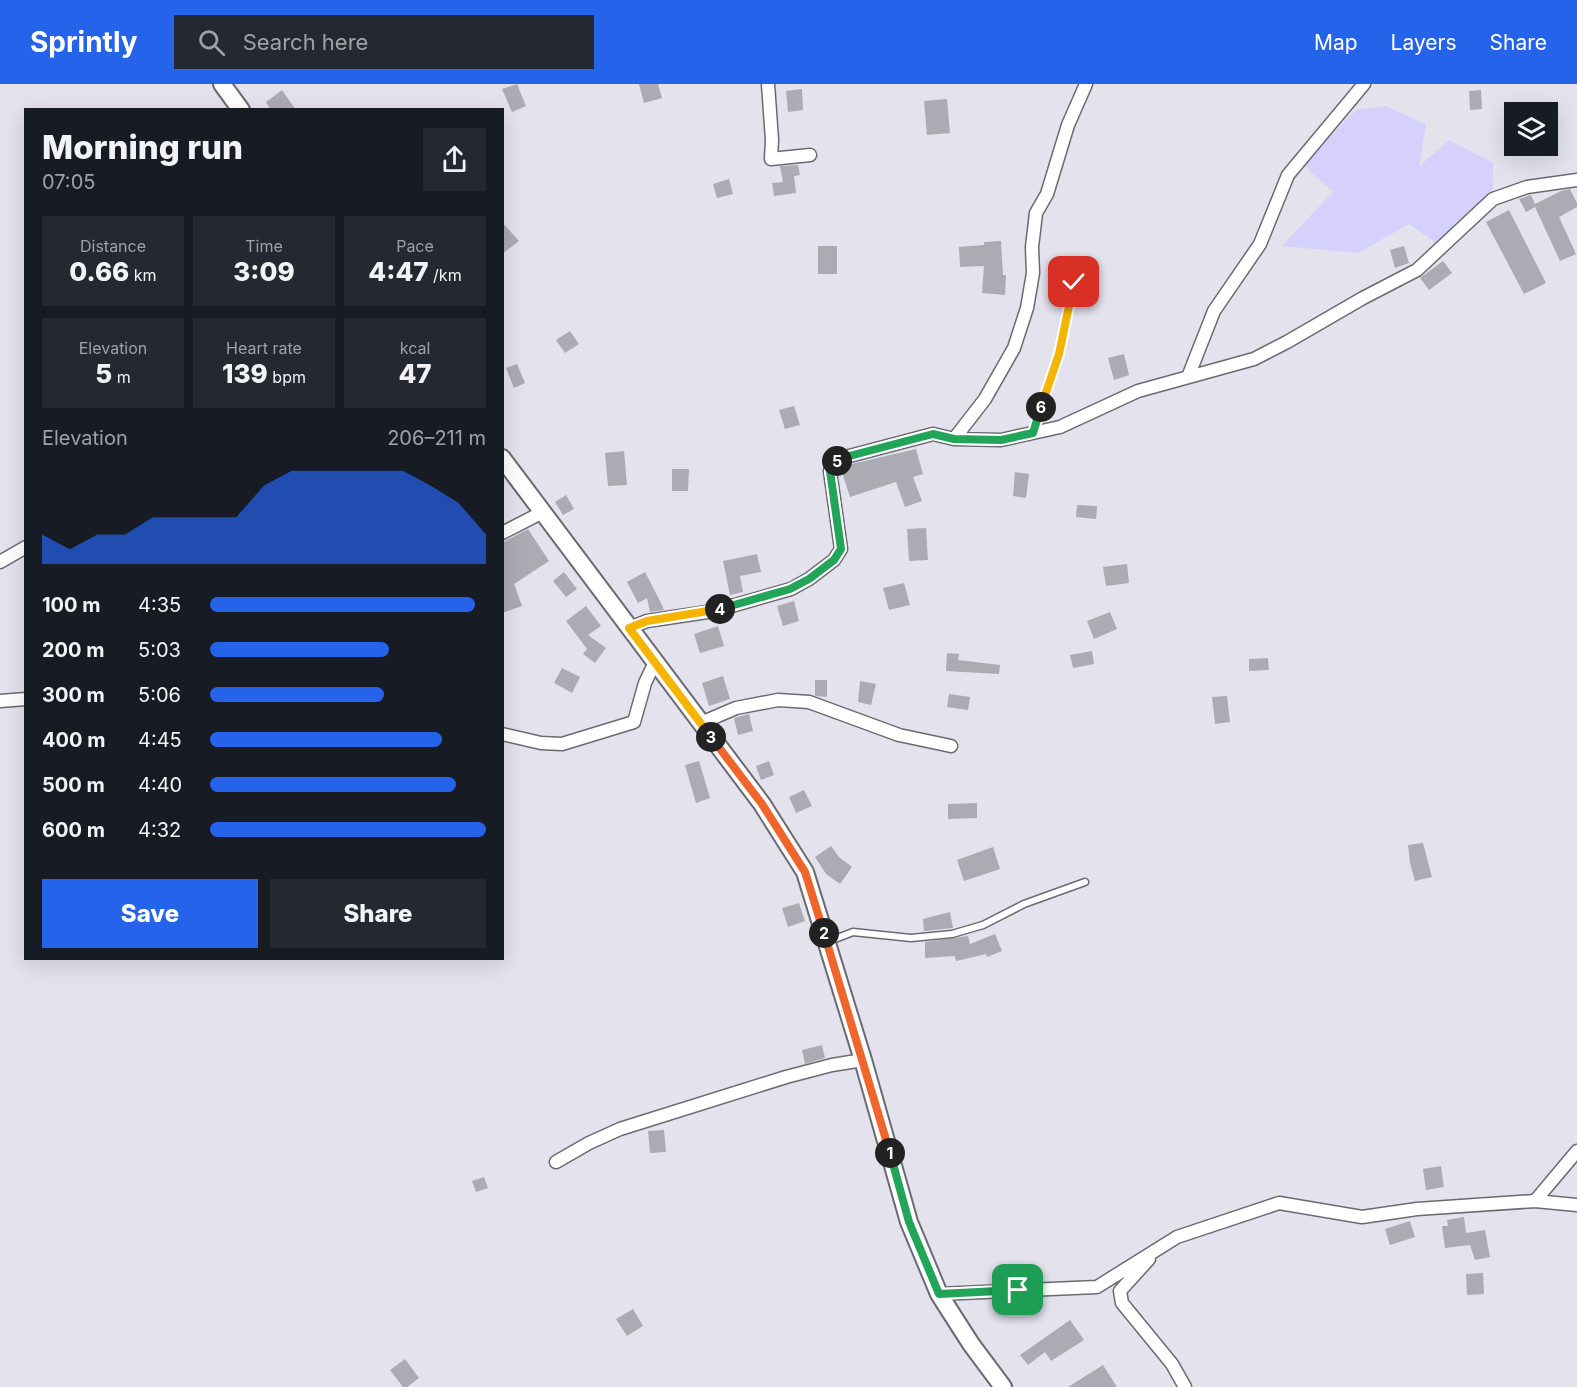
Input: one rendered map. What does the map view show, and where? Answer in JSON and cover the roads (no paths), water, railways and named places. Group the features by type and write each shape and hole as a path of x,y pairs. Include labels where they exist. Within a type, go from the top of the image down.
{"main road":[{"path":"222,84 240,108"},
{"path":"504,461 762,804 805,872 863,1060 909,1222 939,1294 971,1344 1004,1387"}],"street":[{"path":"768,84 771,159 810,155"},
{"path":"954,439 985,399 1014,348 1028,308 1033,273 1032,247 1036,213 1047,194 1068,125 1086,84"},
{"path":"1188,377 1214,311 1260,244 1288,175 1364,84"},
{"path":"629,628 647,621 714,611 790,589 809,579 834,560 841,549 830,471 838,459 933,434 954,439 1001,440 1033,433 1060,426 1138,391 1254,359 1418,270 1493,200 1527,187 1577,180"},
{"path":"504,532 543,512"},
{"path":"0,562 24,548"},
{"path":"504,734 541,743 562,744 634,722 645,682 655,662"},
{"path":"0,701 24,699"},
{"path":"701,723 736,708 778,700 809,702 898,735 951,746"},
{"path":"556,1162 589,1143 630,1126 786,1077 832,1065 863,1060"},
{"path":"1535,1201 1577,1151"},
{"path":"939,1294 1097,1287 1177,1238 1279,1203 1362,1217 1417,1209 1535,1201 1577,1205"},
{"path":"1155,1251 1120,1291 1122,1303 1172,1364 1185,1387"}],"lane":[{"path":"1033,433 1059,354 1074,282"},
{"path":"826,942 853,932 911,938 952,934 983,925 1024,904 1084,882"}]}
